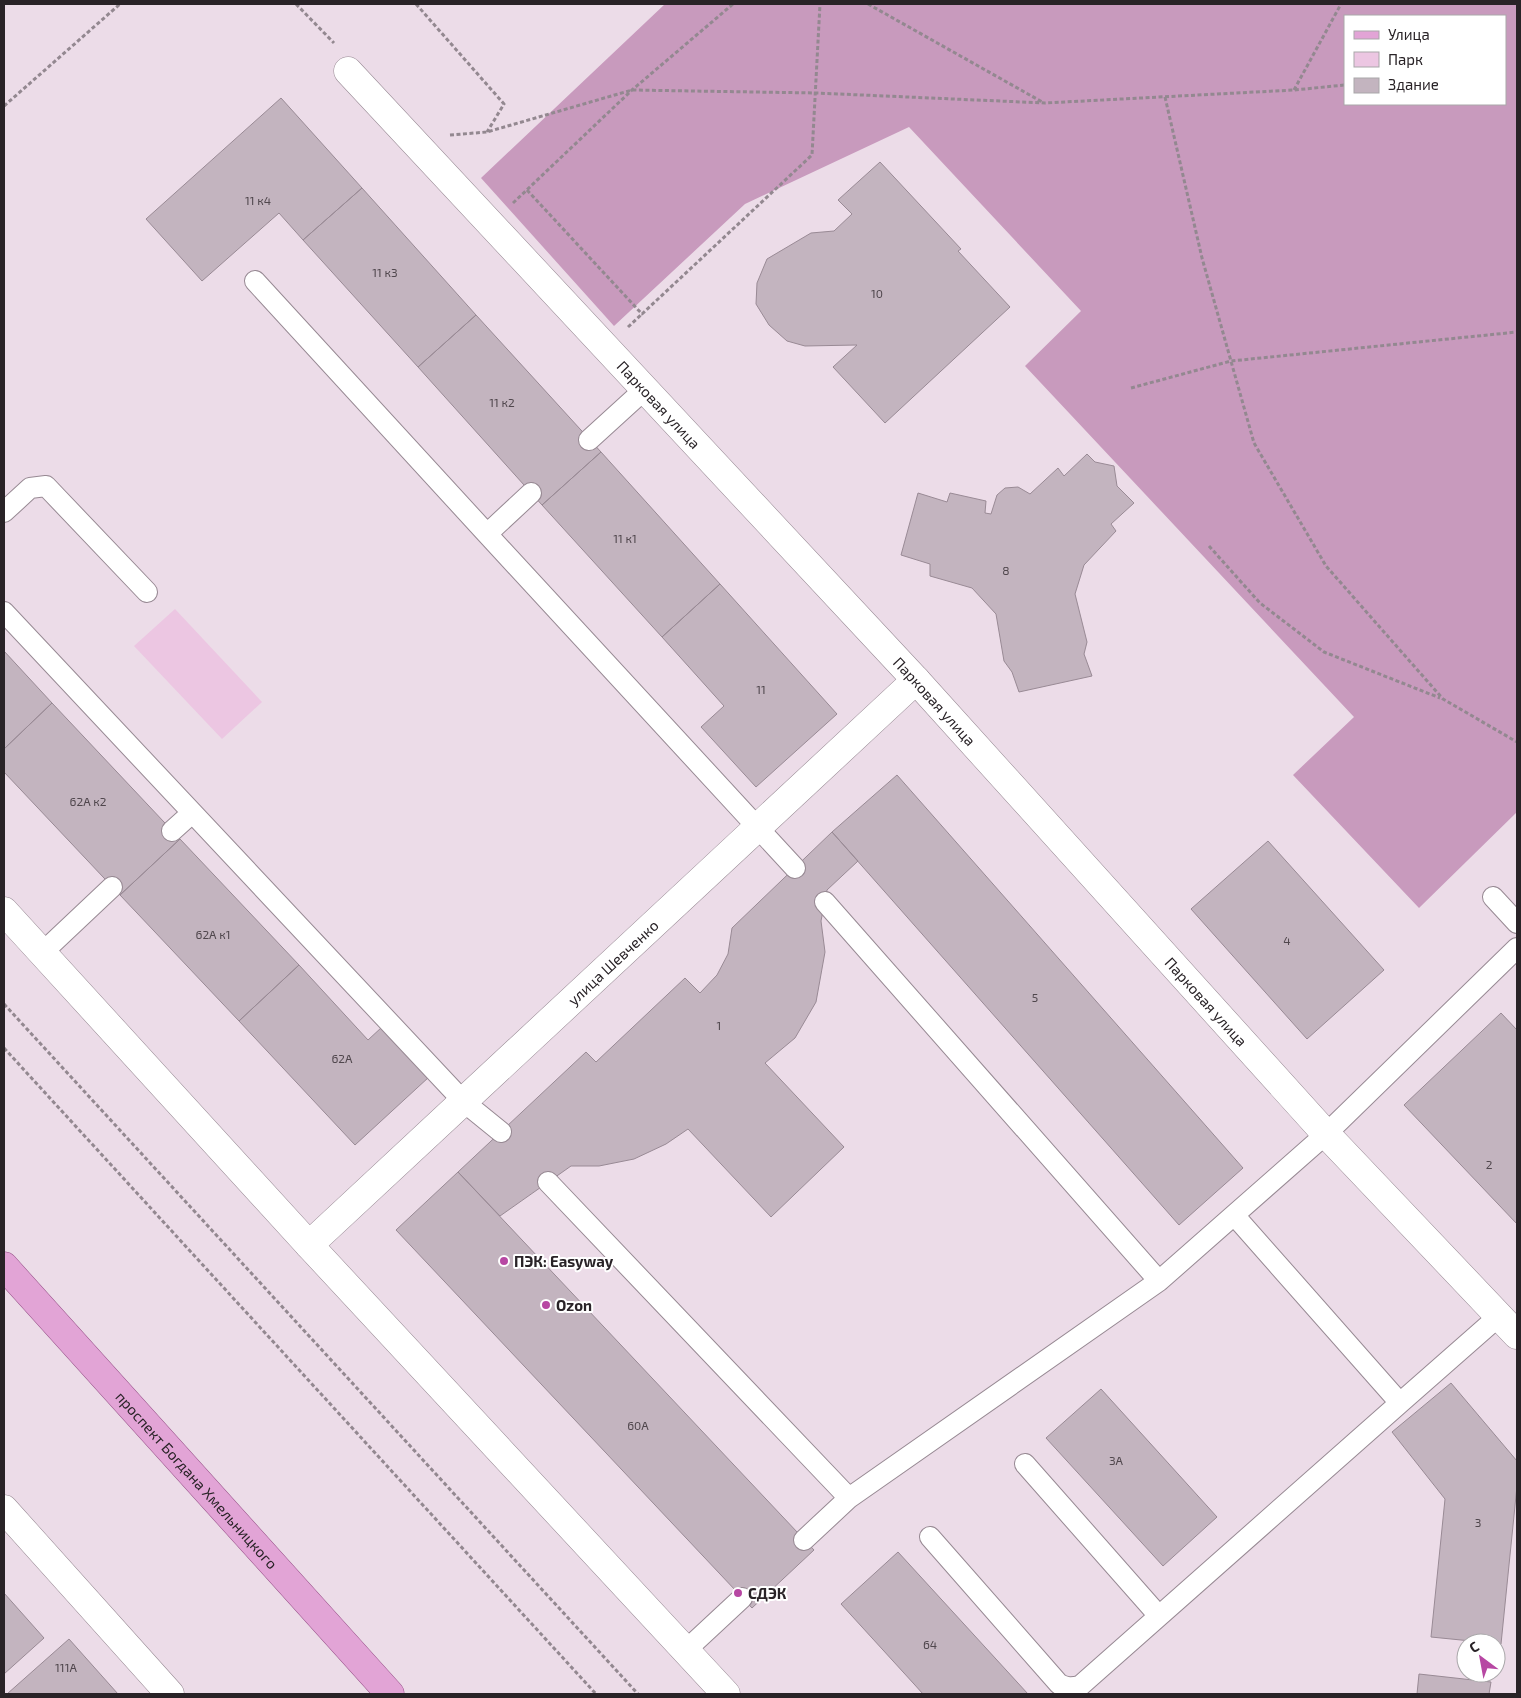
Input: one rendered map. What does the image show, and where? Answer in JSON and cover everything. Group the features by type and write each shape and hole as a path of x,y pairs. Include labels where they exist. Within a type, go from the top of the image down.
{"main road":[{"name":"проспект Богдана Хмельницкого","path":"4,1266 390,1694"}],"street":[{"name":"Парковая улица","path":"348,71 916,680 1326,1134 1508,1325"},
{"name":"улица Шевченко","path":"309,1245 916,680"},
{"path":"4,911 309,1245 726,1694"},
{"path":"4,1508 170,1694"}],"lane":[{"path":"255,281 794,868"},
{"path":"589,440 645,389"},
{"path":"4,512 30,488 46,486 147,592"},
{"path":"486,534 531,493"},
{"path":"4,612 464,1102 501,1132"},
{"path":"172,831 192,812"},
{"path":"42,952 112,887"},
{"path":"1493,897 1517,923"},
{"path":"825,902 1159,1281"},
{"path":"804,1540 849,1498 1159,1281 1326,1134 1517,948"},
{"path":"548,1182 849,1498"},
{"path":"1234,1216 1400,1403"},
{"path":"930,1537 1059,1684 1066,1688 1080,1686 1400,1403 1508,1325"},
{"path":"1025,1464 1159,1616"},
{"path":"685,1651 742,1598"}],"path":[{"path":"4,106 120,4"},
{"path":"296,4 336,46"},
{"path":"416,4 504,104 487,132"},
{"path":"490,224 632,90 733,4"},
{"path":"527,190 642,314 812,155 820,4"},
{"path":"868,4 1045,103"},
{"path":"1294,90 1341,4"},
{"path":"442,135 487,132 632,90 816,93 1045,103 1294,90 1344,84"},
{"path":"1165,97 1202,258 1254,443 1326,566 1443,699"},
{"path":"1132,388 1231,361 1517,332"},
{"path":"1209,546 1260,603 1324,652 1443,699 1517,742"},
{"path":"4,1004 638,1694"},
{"path":"4,1048 596,1694"}],"green space":[{"path":"175,609 262,702 222,739 134,646"}],"shaded area":[{"path":"665,4 1517,4 1517,812 1419,908 1293,775 1354,717 1025,366 1081,311 909,127 745,204 614,326 481,178"}],"building":[{"path":"281,98 362,188 303,240 279,213 202,281 146,219"},
{"path":"880,162 961,249 958,251 1010,307 885,423 833,367 857,345 805,346 787,341 769,325 756,304 757,283 767,259 811,233 834,231 852,214 838,200"},
{"path":"362,188 476,315 418,367 303,240"},
{"path":"476,315 601,452 542,505 418,367"},
{"path":"601,452 720,584 662,637 542,505"},
{"path":"1087,454 1095,462 1114,466 1117,486 1134,503 1111,524 1116,531 1084,565 1075,594 1087,642 1084,654 1092,676 1019,692 1012,672 1004,661 996,614 972,588 930,576 930,564 901,555 918,493 947,502 950,493 986,501 985,513 991,514 997,495 1005,488 1018,487 1030,494 1058,468 1064,476"},
{"path":"720,584 837,714 756,787 701,727 724,706 662,637"},
{"path":"4,651 52,703 4,749"},
{"path":"52,703 180,839 120,895 4,772 4,749"},
{"path":"897,775 1243,1168 1179,1225 832,832"},
{"path":"832,832 858,861 827,890 821,921 825,952 816,1002 795,1038 765,1063 844,1147 771,1217 688,1129 666,1144 634,1159 599,1166 571,1166 500,1216 458,1172 586,1052 596,1062 685,978 700,993 717,975 728,954 732,928"},
{"path":"180,839 299,965 239,1021 120,895"},
{"path":"1268,841 1384,970 1307,1039 1191,909"},
{"path":"299,965 368,1040 382,1027 429,1077 355,1145 239,1021"},
{"path":"1501,1013 1517,1030 1517,1224 1404,1105"},
{"path":"458,1172 814,1550 752,1608 396,1230"},
{"path":"1451,1383 1517,1461 1517,1486 1502,1633 1456,1633 1456,1640 1431,1637 1445,1499 1392,1432"},
{"path":"1101,1389 1217,1517 1163,1566 1046,1438"},
{"path":"898,1552 1028,1694 923,1694 841,1604"},
{"path":"4,1593 44,1638 4,1674"},
{"path":"69,1639 118,1694 7,1694"},
{"path":"1419,1674 1456,1678 1456,1683 1491,1683 1489,1694 1417,1694"}],"place":[{"name":"ПЭК: Easyway","path":"504,1261"},
{"name":"Ozon","path":"546,1305"},
{"name":"СДЭК","path":"738,1593"}]}
